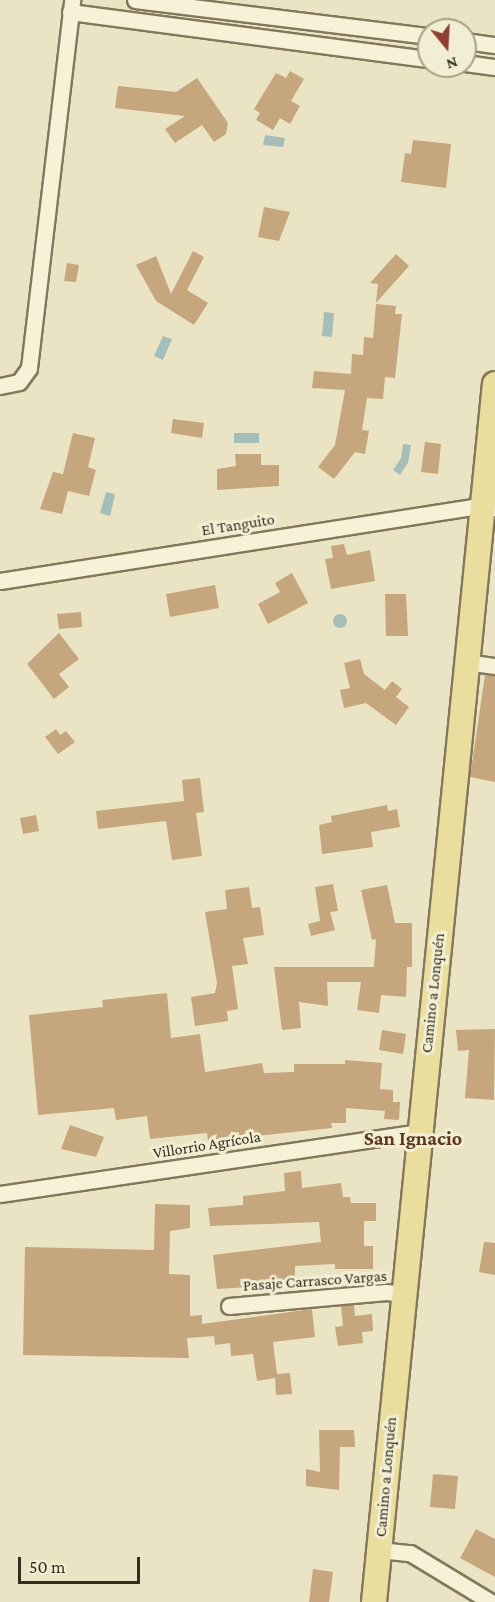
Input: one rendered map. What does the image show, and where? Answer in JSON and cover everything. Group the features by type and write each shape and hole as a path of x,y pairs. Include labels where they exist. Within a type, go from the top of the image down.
{"main road":[{"name":"Camino a Lonquén","path":"374,1602 466,662 488,507 495,384"}],"street":[{"path":"135,0 417,35"},
{"path":"0,386 19,382 29,368 71,6 417,57"},
{"path":"477,43 495,45"},
{"path":"477,65 495,67"},
{"name":"El Tanguito","path":"0,581 488,507"},
{"path":"466,662 495,666"},
{"name":"Villorrio Agrícola","path":"0,1194 419,1132"},
{"name":"Pasaje Carrasco Vargas","path":"229,1306 386,1292 404,1294"},
{"path":"379,1550 410,1553 491,1602"}],"water":[{"path":"265,135 285,138 283,147 263,145"},
{"path":"324,312 334,313 332,337 322,336"},
{"path":"163,336 172,339 163,360 154,356"},
{"path":"234,433 259,433 259,443 234,443"},
{"path":"403,444 411,445 408,463 400,475 393,470 401,458"},
{"path":"106,492 115,494 110,516 100,513"},
{"path":"337,614 343,614 347,621 343,628 337,628 333,624 333,618"}],"building":[{"path":"290,71 304,79 291,101 300,106 290,124 280,118 273,130 256,120 260,113 254,109 276,73 286,78"},
{"path":"197,78 228,123 226,134 214,142 202,125 175,143 165,129 185,116 115,108 118,86 176,92"},
{"path":"413,140 451,144 446,188 401,182 405,153 411,154"},
{"path":"264,207 290,212 279,241 258,237"},
{"path":"193,251 204,257 187,290 208,303 194,325 156,301 136,265 156,256 171,294"},
{"path":"396,254 409,266 376,303 378,284 370,283"},
{"path":"67,263 79,265 76,282 64,281"},
{"path":"376,304 396,306 395,314 402,314 395,378 385,377 383,399 367,398 362,430 369,431 365,454 355,452 334,479 318,467 335,445 345,390 312,388 314,371 351,374 352,354 363,355 364,337 373,338"},
{"path":"173,419 204,423 202,438 171,433"},
{"path":"73,433 95,438 88,467 96,470 89,496 68,491 62,514 40,509 53,472 63,474"},
{"path":"425,442 441,444 438,474 421,472"},
{"path":"235,454 261,454 261,465 279,465 279,486 217,490 217,469 236,466"},
{"path":"344,544 347,555 370,550 375,581 331,589 325,559 333,558 331,546"},
{"path":"292,573 308,603 268,624 258,604 280,592 275,583"},
{"path":"215,585 219,608 170,617 166,594"},
{"path":"385,594 406,594 408,636 386,636"},
{"path":"81,612 82,627 59,629 57,614"},
{"path":"59,633 79,659 59,674 69,687 54,699 27,664"},
{"path":"360,659 364,674 385,690 392,681 402,689 396,697 409,707 396,725 366,703 344,708 340,690 350,688 344,663"},
{"path":"485,675 495,676 495,782 470,777"},
{"path":"56,729 60,735 66,731 75,742 58,754 45,737"},
{"path":"200,778 204,812 196,813 202,856 172,860 166,821 98,829 96,811 184,801 182,780"},
{"path":"387,805 388,811 397,809 400,827 371,832 373,847 322,854 319,825 332,822 331,816"},
{"path":"36,815 39,831 23,834 20,818"},
{"path":"333,884 338,911 330,912 335,930 311,936 308,924 320,921 315,887"},
{"path":"387,885 395,923 412,923 412,967 407,967 406,997 381,995 379,1013 357,1010 361,982 327,982 328,1006 299,1002 301,1028 282,1030 274,967 374,967 376,939 372,940 361,890"},
{"path":"249,887 252,908 260,907 264,935 243,938 248,964 232,966 238,1009 227,1011 228,1021 195,1026 191,997 215,993 217,983 205,912 227,909 225,890"},
{"path":"167,993 171,1038 200,1034 205,1072 262,1063 264,1073 294,1072 294,1064 345,1064 345,1060 382,1063 380,1089 393,1090 393,1102 400,1102 399,1120 384,1119 385,1111 346,1108 346,1123 331,1123 332,1128 208,1141 207,1133 150,1139 147,1116 116,1120 114,1108 38,1115 29,1015 103,1007 102,1000"},
{"path":"495,1029 494,1100 465,1098 469,1050 458,1051 456,1030"},
{"path":"382,1030 406,1034 403,1054 379,1050"},
{"path":"70,1125 104,1137 96,1157 61,1149"},
{"path":"301,1171 302,1188 341,1183 343,1197 350,1197 351,1203 376,1203 376,1221 364,1221 364,1246 373,1246 373,1269 335,1269 335,1264 295,1266 295,1284 217,1289 213,1255 321,1242 319,1222 210,1226 208,1208 243,1205 243,1196 285,1191 284,1173"},
{"path":"155,1204 190,1205 190,1228 170,1231 169,1274 190,1275 190,1316 202,1315 202,1324 312,1309 315,1337 273,1342 277,1374 290,1373 292,1394 276,1395 275,1378 257,1381 253,1354 231,1356 230,1343 215,1345 214,1336 187,1338 189,1358 23,1355 25,1247 154,1250"},
{"path":"484,1242 495,1243 495,1275 479,1272"},
{"path":"354,1305 355,1316 372,1314 373,1331 362,1332 363,1343 338,1346 335,1327 343,1326 341,1306"},
{"path":"319,1430 354,1430 355,1447 340,1447 339,1490 306,1486 306,1469 320,1472"},
{"path":"433,1474 458,1476 455,1509 430,1507"},
{"path":"476,1529 495,1539 495,1577 460,1558"},
{"path":"313,1569 333,1572 329,1602 309,1602"}],"district":[{"name":"San Ignacio","path":"413,1138"}]}
